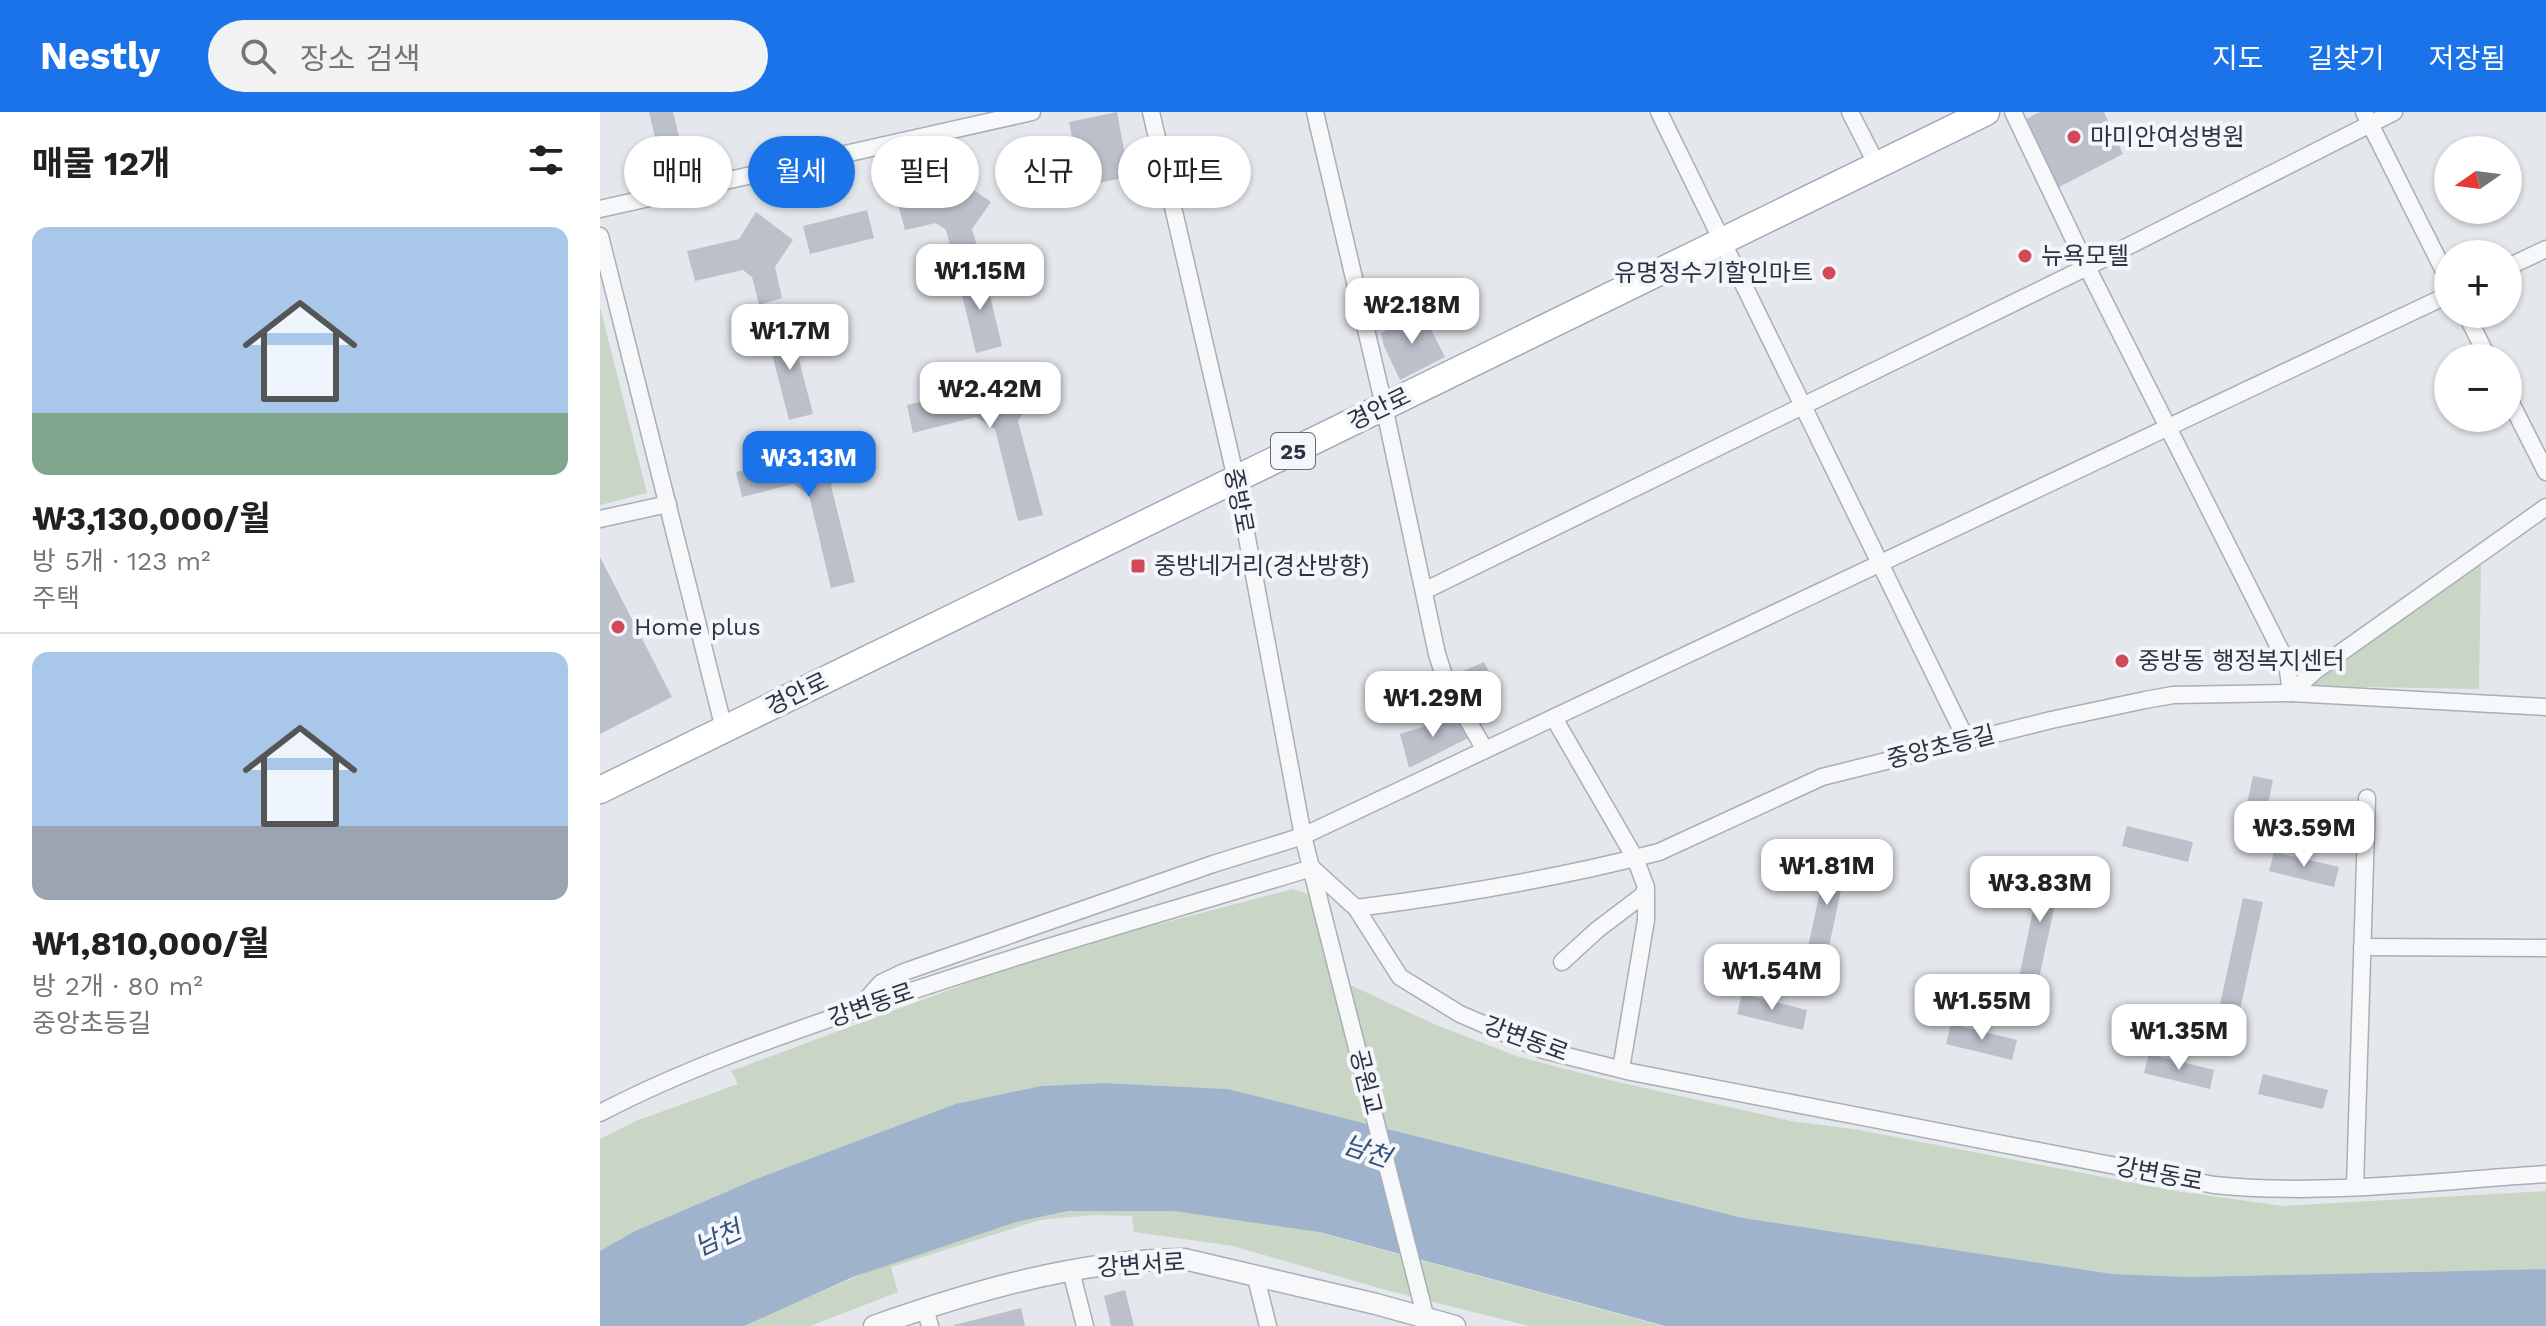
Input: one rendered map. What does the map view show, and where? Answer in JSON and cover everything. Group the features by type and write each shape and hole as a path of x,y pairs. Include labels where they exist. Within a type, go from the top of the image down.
{"main road":[{"name":"경안로","path":"600,790 1986,112"}],"street":[{"path":"600,209 1032,112"},
{"name":"중방로","path":"1151,112 1236,479 1303,836 1330,938"},
{"path":"1315,112 1384,406 1437,654 1446,682 1485,750"},
{"path":"1659,112 1967,741"},
{"path":"1850,112 1877,165"},
{"path":"2013,112 2087,267 2287,663 2291,693"},
{"path":"1424,591 2087,267 2366,118 2394,112"},
{"path":"2366,118 2434,252"},
{"path":"600,236 724,729"},
{"path":"2522,260 2546,249"},
{"path":"857,1010 881,983 904,972 1213,864 1303,836 2434,302"},
{"path":"2522,425 2546,472"},
{"path":"600,519 668,504"},
{"path":"2291,693 2315,671 2546,507"},
{"name":"중앙초등길","path":"1356,908 1528,883 1659,852 1822,777 2051,720 2173,695 2291,693 2546,707"},
{"path":"1554,718 1635,858 1646,891 1646,920 1621,1069"},
{"path":"2355,1186 2367,798"},
{"name":"강변동로","path":"600,1113 644,1090 857,1010 1036,949 1312,868 1356,908 1400,977 1448,1007 1543,1050 1621,1069 2214,1185 2279,1188 2355,1186 2546,1174"},
{"path":"1562,962 1646,891"},
{"name":"공원교","path":"1330,938 1427,1322"},
{"path":"2362,947 2546,948"},
{"name":"강변서로","path":"874,1326 928,1317 1071,1271 1151,1259 1184,1259 1255,1274 1427,1322 1455,1326"},
{"path":"1071,1271 1085,1326"},
{"path":"1255,1274 1268,1326"}],"green space":[{"path":"600,307 647,493 600,505"},
{"path":"2481,564 2479,689 2314,686 2313,681"},
{"path":"1293,889 1310,895 1329,975 1436,1025 1519,1057 1791,1121 1859,1130 2176,1191 2283,1206 2546,1191 2546,1269 2192,1277 2113,1274 1743,1218 1228,1089 1102,1083 1041,1086 955,1104 756,1179 635,1231 600,1251 600,1139 636,1121 738,1084 731,1071 981,978 1140,929"},
{"path":"1158,1209 1295,1226 1662,1326 1529,1326 1386,1290 1233,1246 1134,1232 1132,1216 1094,1215 1040,1220 891,1267 898,1292 810,1326 741,1326 874,1269 1008,1223 1072,1211"}],"water":[{"name":"남천","path":"1103,1083 1228,1089 1743,1218 2113,1274 2192,1277 2546,1269 2546,1326 1665,1326 1319,1232 1174,1211 1069,1211 1016,1222 853,1277 744,1326 600,1326 600,1251 635,1231 756,1179 955,1104 1041,1086"}],"building":[{"path":"649,112 673,112 679,136 655,136"},
{"path":"1117,112 1121,136 1118,136 1118,179 1102,182 1102,136 1072,136 1069,122"},
{"name":"마미안여성병원","path":"2040,112 2104,112 2123,154 2057,188 2024,120"},
{"path":"979,194 991,202 972,229 979,253 954,260 946,230 936,223 905,230 899,208 979,208"},
{"path":"867,210 874,238 810,254 803,226"},
{"path":"756,212 793,240 775,267 782,298 759,305 752,277 743,270 695,281 687,251 739,239"},
{"path":"984,271 1002,346 976,353 958,278"},
{"path":"1422,312 1445,357 1400,380 1381,333"},
{"path":"790,325 813,414 789,420 766,331"},
{"path":"984,368 1033,399 1018,421 1043,515 1018,521 995,429 976,417 913,433 907,405 969,390"},
{"path":"802,436 844,467 831,486 855,582 831,588 809,495 793,484 742,497 736,472 784,460"},
{"name":"Home plus","path":"600,557 672,697 600,734"},
{"path":"1484,662 1497,687 1464,700 1452,676"},
{"path":"1458,716 1474,735 1409,768 1400,734"},
{"path":"2253,776 2273,780 2259,846 2239,842"},
{"path":"2127,826 2193,842 2188,862 2122,846"},
{"path":"1830,844 1850,848 1824,970 1804,966"},
{"path":"2274,852 2339,867 2334,887 2269,871"},
{"path":"2043,862 2063,866 2037,988 2018,983"},
{"path":"2243,898 2263,902 2237,1024 2217,1019"},
{"path":"1742,994 1807,1010 1803,1030 1737,1014"},
{"path":"1951,1024 2017,1040 2012,1060 1946,1044"},
{"path":"2149,1054 2214,1070 2210,1089 2144,1073"},
{"path":"2263,1074 2328,1090 2323,1109 2258,1094"},
{"path":"1125,1290 1134,1326 1111,1326 1104,1296"},
{"path":"1021,1308 1025,1326 954,1326 954,1325"}],"place":[{"name":"마미안여성병원","path":"2074,137"},
{"name":"뉴욕모텔","path":"2025,256"},
{"name":"유명정수기할인마트","path":"1829,273"},
{"name":"중방네거리(경산방향)","path":"1138,566"},
{"name":"Home plus","path":"618,627"},
{"name":"중방동 행정복지센터","path":"2122,661"}]}
